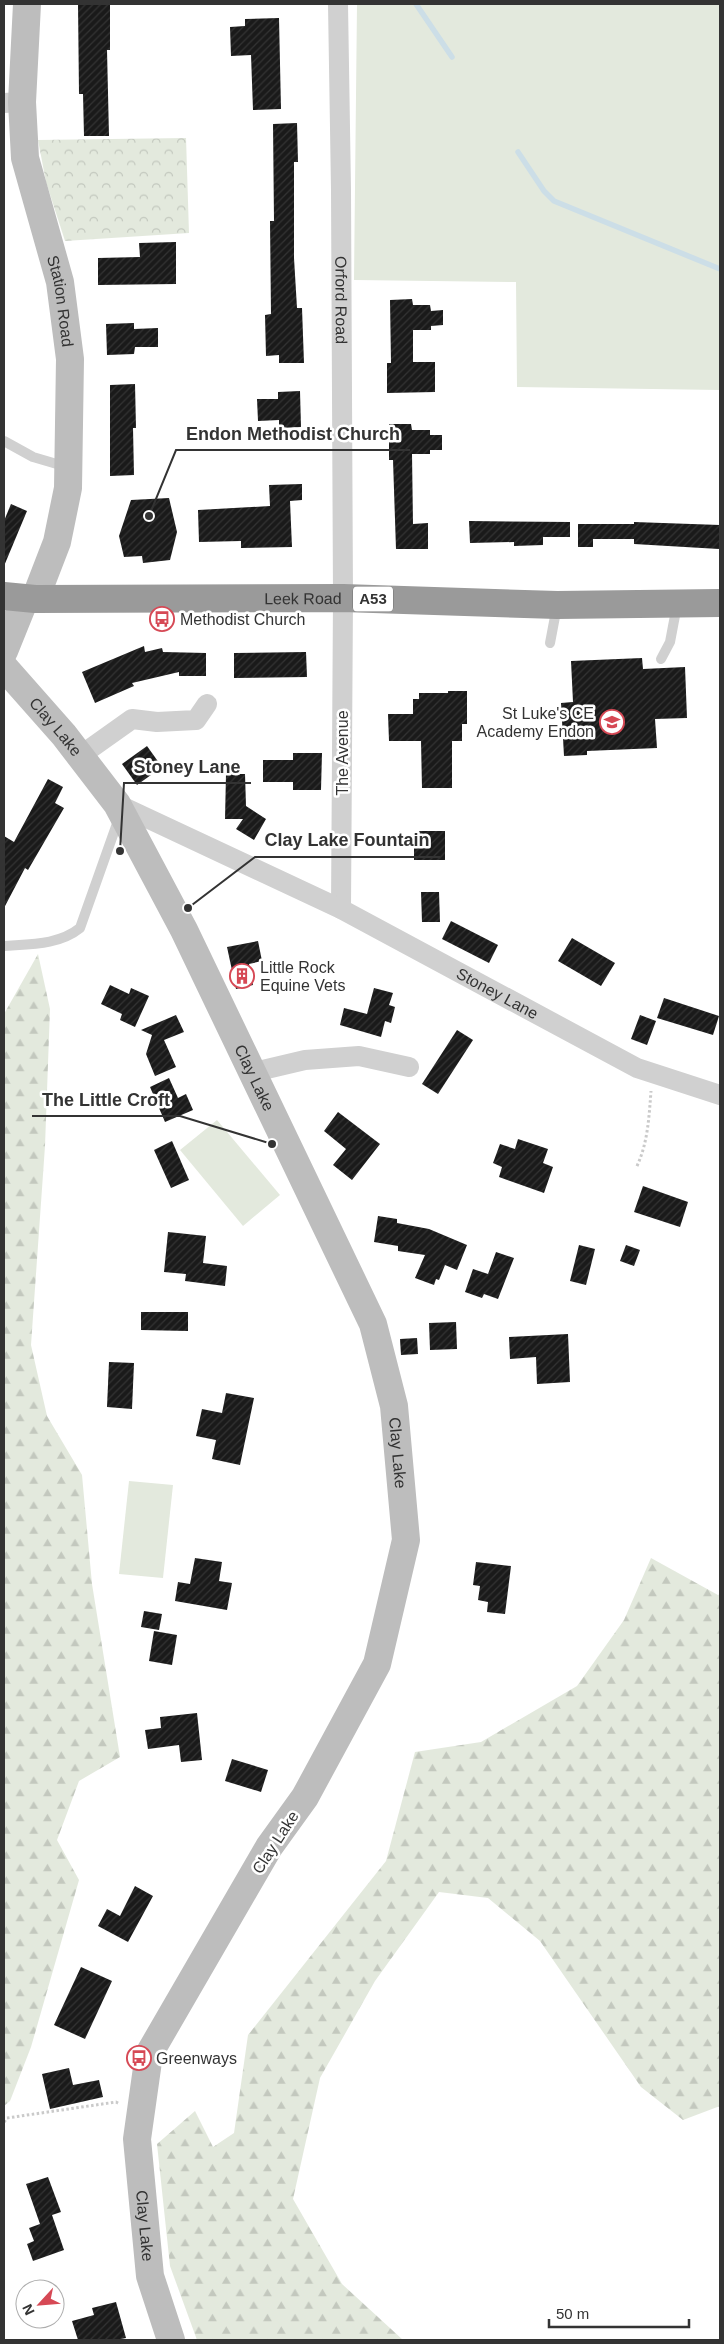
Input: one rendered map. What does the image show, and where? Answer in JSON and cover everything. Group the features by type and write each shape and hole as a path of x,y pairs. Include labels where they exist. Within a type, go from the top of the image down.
{"highway":[{"name":"Leek Road","path":"21,598 343,598 558,605 720,603"}],"main road":[{"name":"Station Road","path":"21,598 56,542 68,488 70,359 60,282 25,158 13,103 27,4"},
{"path":"4,651 21,598"},
{"name":"Clay Lake","path":"4,666 80,756 119,808 184,930 254,1072 373,1324 394,1406 406,1540 377,1664 305,1797 268,1847 149,2054 137,2139 150,2276 171,2340"}],"street":[{"name":"Orford Road","path":"338,4 343,598"},
{"name":"The Avenue","path":"340,909 343,598"},
{"path":"80,756 132,719 157,722 196,720 207,704"},
{"name":"Stoney Lane","path":"119,808 340,909 637,1068 720,1095"},
{"path":"254,1072 305,1060 358,1056 409,1067"}],"lane":[{"path":"4,441 33,457 68,468"},
{"path":"661,659 670,642 677,603"},
{"path":"550,643 558,605"},
{"path":"4,946 47,942 70,935 80,928 119,808"}],"path":[{"path":"637,1166 644,1151 647,1136 652,1073"},
{"path":"4,2122 7,2118 116,2102 140,2114"}],"green space":[{"path":"357,4 720,4 720,390 517,387 516,282 354,280"},
{"path":"186,138 189,233 65,241 46,182 38,140"},
{"path":"38,954 50,1009 45,1146 31,1345 47,1416 82,1475 92,1584 120,1757 79,1781 57,1840 79,1880 31,2047 10,2101 4,2106 4,1014"},
{"path":"217,1120 280,1195 243,1226 180,1150"},
{"path":"129,1481 173,1485 163,1578 119,1574"},
{"path":"651,1558 718,1595 720,1594 720,2106 683,2120 641,2087 540,1941 488,1898 439,1892 375,1981 320,2078 293,2199 342,2284 403,2340 197,2340 170,2266 157,2144 195,2111 213,2147 234,2133 248,2035 386,1861 415,1752 481,1742 577,1686 624,1620"}],"building":[{"path":"78,4 110,4 110,50 107,50 109,136 84,136 83,94 79,94"},
{"path":"279,18 281,109 253,110 251,55 231,56 230,27 245,26 245,19"},
{"path":"297,123 298,162 294,162 294,258 297,308 302,308 304,363 279,363 279,355 266,356 265,315 271,314 270,221 274,221 273,124"},
{"path":"176,242 176,284 98,285 98,258 140,257 139,243"},
{"path":"412,299 413,305 430,305 431,311 443,310 443,325 431,326 431,330 413,330 413,362 435,362 435,392 387,393 387,363 391,363 390,300"},
{"path":"134,323 134,329 158,328 158,347 135,347 134,354 107,355 106,324"},
{"path":"135,384 136,428 133,428 134,475 110,476 110,385"},
{"path":"300,391 301,427 279,428 279,420 258,421 257,399 278,399 278,392"},
{"path":"389,424 411,424 412,430 430,430 430,435 442,435 442,450 430,450 430,454 412,454 413,524 428,523 428,549 396,549 393,460 389,460"},
{"path":"302,484 302,500 290,501 292,547 241,548 241,541 199,542 198,510 270,506 269,485"},
{"path":"169,498 177,532 170,560 143,563 142,556 124,557 119,536 131,500"},
{"path":"11,504 27,511 4,566 4,521"},
{"path":"469,521 570,522 570,537 543,537 543,545 514,546 514,542 470,543"},
{"path":"634,522 720,525 719,549 634,544 634,539 593,539 593,547 578,547 578,524 634,524"},
{"path":"144,646 145,652 162,648 163,652 206,653 206,676 179,676 179,672 132,683 134,686 95,703 82,672"},
{"path":"306,652 307,677 234,678 234,653"},
{"path":"642,658 643,669 685,667 687,718 655,719 657,748 587,751 587,755 564,756 561,703 573,702 571,661"},
{"path":"448,691 467,691 467,724 462,724 462,741 452,741 452,788 422,788 421,741 389,741 388,714 413,714 413,699 419,699 419,693 448,693"},
{"path":"147,746 162,767 137,785 122,764"},
{"path":"293,753 322,753 321,790 293,790 293,782 263,782 263,760 293,760"},
{"path":"226,774 245,774 246,806 266,819 254,840 236,829 243,819 225,819"},
{"path":"48,779 63,787 55,803 64,808 28,870 25,868 4,908 4,836 14,842"},
{"path":"414,831 445,831 445,860 414,860"},
{"path":"421,892 439,892 440,922 422,922"},
{"path":"451,921 498,945 489,963 442,939"},
{"path":"572,938 615,963 601,986 558,961"},
{"name":"Little Rock Equine Vets","path":"258,941 262,961 249,964 253,985 236,989 227,947"},
{"path":"110,985 129,994 131,988 149,996 135,1027 120,1020 122,1014 101,1004"},
{"path":"374,988 393,993 389,1005 395,1007 391,1023 385,1021 381,1037 340,1025 344,1008 367,1014"},
{"path":"664,998 719,1016 713,1035 657,1018"},
{"path":"176,1015 184,1032 164,1040 176,1067 155,1076 146,1054 152,1035 141,1030"},
{"path":"640,1015 656,1021 647,1045 631,1039"},
{"path":"457,1030 473,1040 438,1094 422,1084"},
{"path":"169,1078 178,1098 186,1094 193,1110 165,1122 150,1087"},
{"path":"338,1112 380,1144 352,1180 333,1165 346,1149 324,1131"},
{"path":"518,1139 548,1149 543,1163 553,1167 544,1193 499,1177 502,1167 493,1163 500,1144 515,1149"},
{"path":"172,1141 189,1180 171,1188 154,1150"},
{"path":"643,1186 688,1202 680,1227 634,1212"},
{"path":"378,1216 397,1219 397,1223 429,1229 467,1245 457,1270 445,1265 439,1280 436,1279 434,1285 415,1278 425,1255 398,1251 398,1246 374,1242"},
{"path":"168,1232 206,1236 203,1263 227,1266 225,1286 185,1281 186,1274 164,1272"},
{"path":"579,1245 595,1249 586,1285 570,1281"},
{"path":"626,1245 640,1250 634,1266 620,1261"},
{"path":"496,1252 514,1258 498,1299 484,1294 482,1298 465,1292 473,1269 488,1274"},
{"path":"141,1312 188,1312 188,1331 141,1330"},
{"path":"456,1322 457,1349 430,1350 429,1323"},
{"path":"568,1334 570,1382 537,1384 536,1357 510,1359 509,1337"},
{"path":"417,1338 418,1354 401,1355 400,1339"},
{"path":"109,1362 134,1363 132,1409 107,1407"},
{"path":"226,1393 254,1398 240,1465 212,1459 216,1440 196,1436 202,1409 222,1413"},
{"path":"195,1558 222,1562 219,1581 232,1583 227,1610 175,1601 178,1582 190,1584"},
{"path":"476,1562 511,1566 505,1614 487,1612 488,1602 478,1600 480,1586 473,1585"},
{"path":"144,1611 162,1614 159,1630 141,1627"},
{"path":"154,1631 177,1635 172,1665 149,1661"},
{"path":"197,1713 202,1760 181,1762 179,1745 148,1749 145,1730 161,1728 160,1717"},
{"path":"232,1759 268,1770 261,1792 225,1781"},
{"path":"135,1886 153,1896 128,1942 98,1926 107,1909 120,1916"},
{"path":"81,1967 112,1981 85,2039 54,2025"},
{"path":"69,2068 73,2085 99,2080 103,2097 50,2109 42,2074"},
{"path":"48,2177 61,2212 52,2215 64,2250 33,2261 27,2244 34,2241 29,2228 40,2224 26,2184"},
{"path":"116,2302 126,2338 116,2340 78,2340 72,2321 94,2315 92,2308"}],"waterway":[{"path":"416,4 452,57"},
{"path":"518,152 544,191 554,201 720,269"}],"place":[{"name":"Endon Methodist Church","path":"149,516"},
{"name":"Methodist Church","path":"162,619"},
{"name":"St Luke's CE Academy Endon","path":"612,722"},
{"name":"Stoney Lane","path":"120,851"},
{"name":"Clay Lake Fountain","path":"188,908"},
{"name":"Little Rock Equine Vets","path":"242,976"},
{"name":"The Little Croft","path":"272,1144"},
{"name":"Greenways","path":"139,2058"}]}
